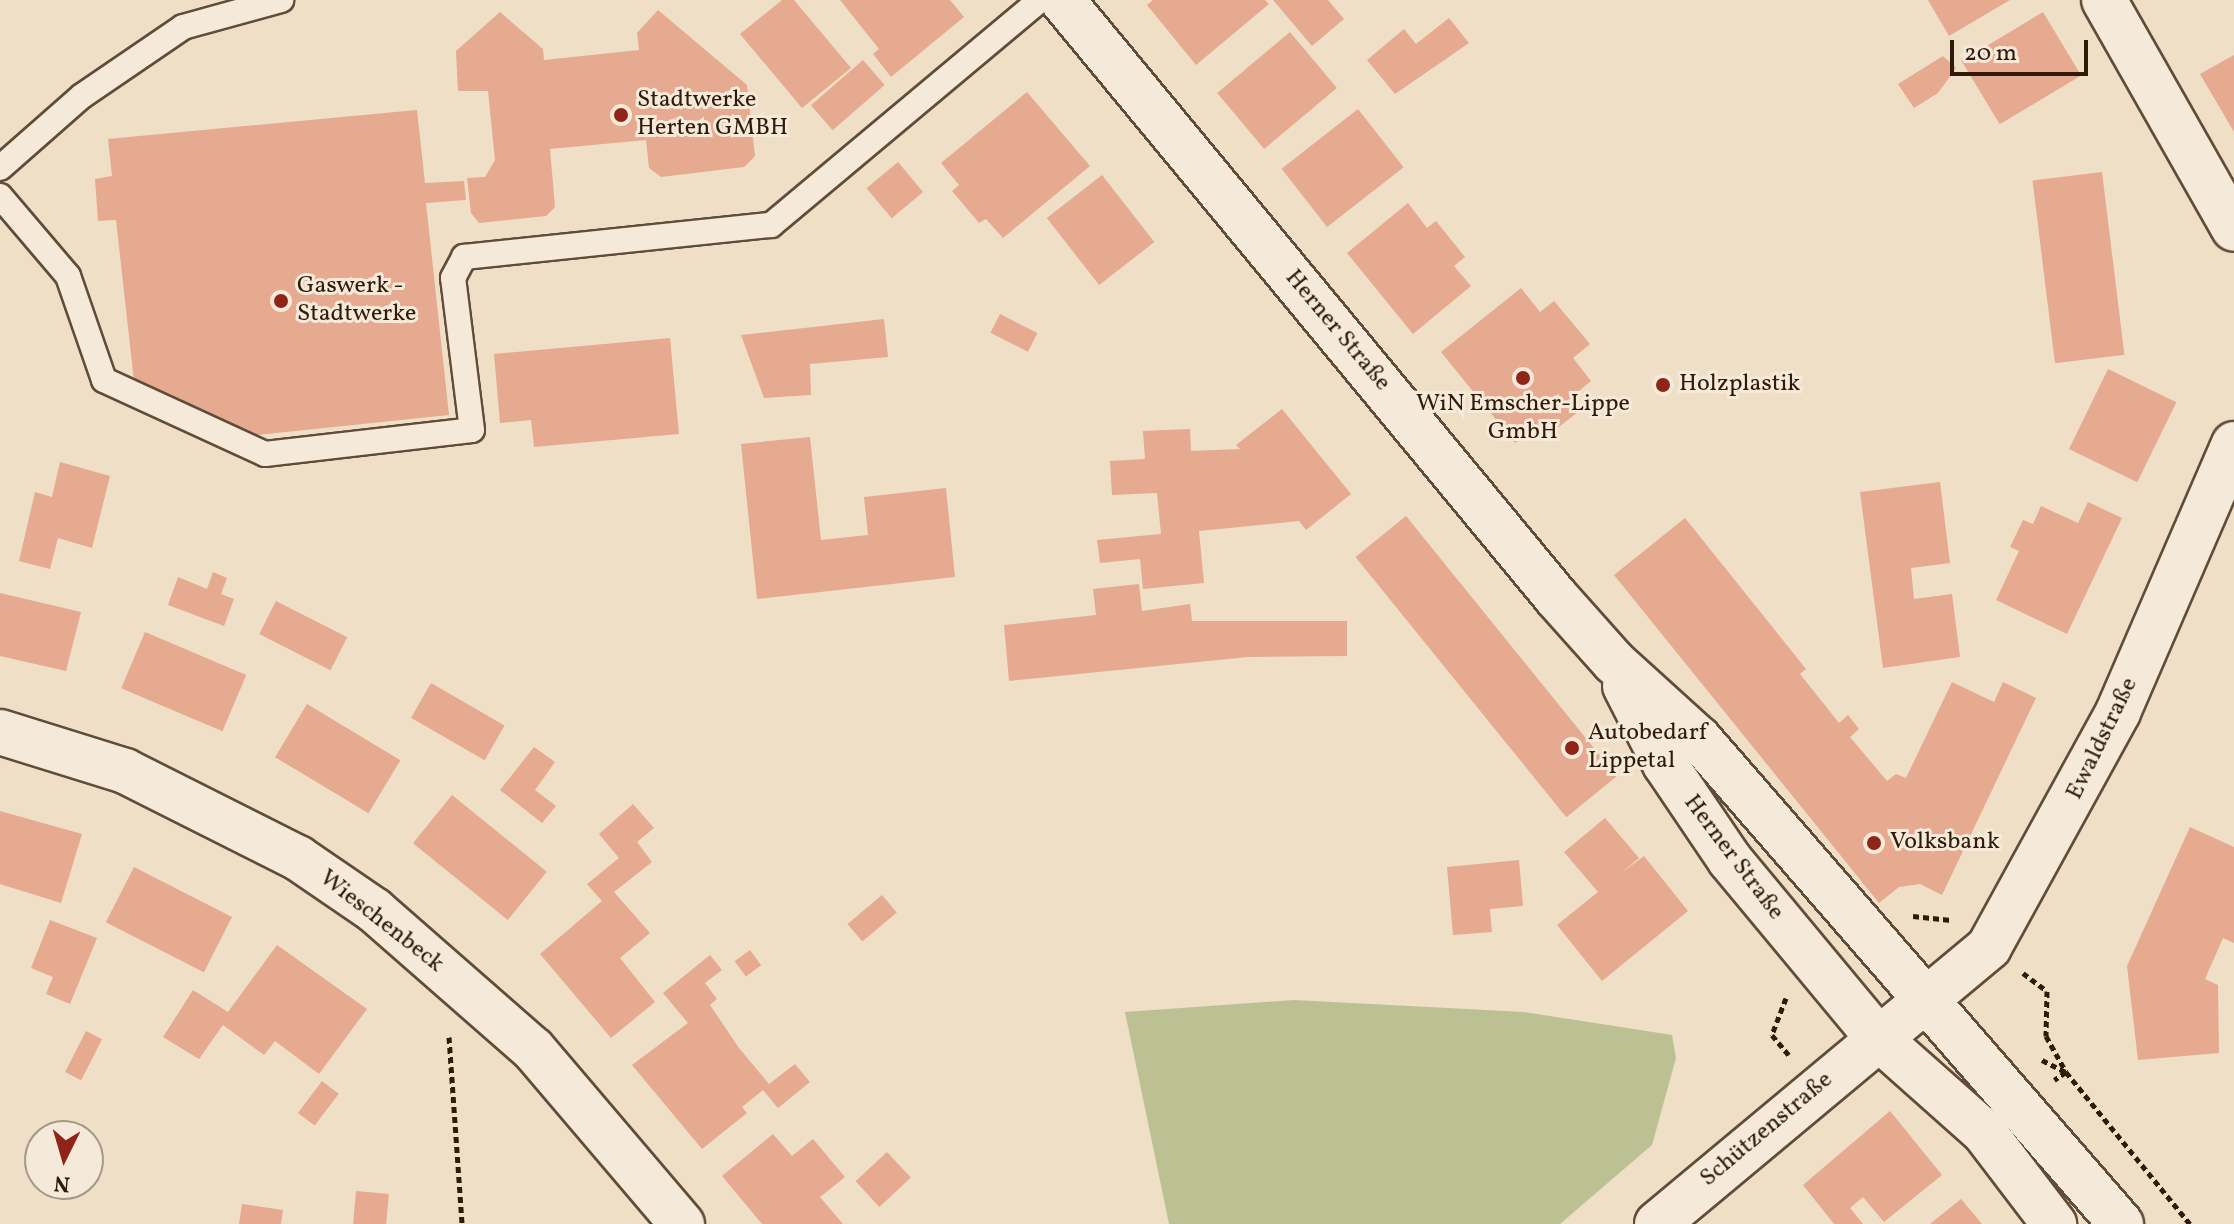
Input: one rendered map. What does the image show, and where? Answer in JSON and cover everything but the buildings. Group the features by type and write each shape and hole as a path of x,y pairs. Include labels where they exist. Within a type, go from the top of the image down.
{"street":[{"name":"Herner Straße","path":"1062,0 1614,662 1699,739 1922,1000"},
{"path":"2104,0 2234,229"},
{"name":"Ewaldstraße","path":"1877,1037 1989,947 2016,907 2118,712 2234,444"},
{"name":"Herner Straße","path":"1614,662 1665,764 1730,860 1877,1037"},
{"name":"Wieschenbeck","path":"0,732 125,771 298,858 374,910 533,1049 682,1224"},
{"path":"1922,1000 2121,1224"},
{"path":"1877,1037 1984,1132 2054,1224"},
{"name":"Schützenstraße","path":"1657,1224 1877,1037"}],"lane":[{"path":"0,168 82,96 183,27 281,0"},
{"path":"0,196 68,276 104,380 265,454 466,431 475,421 453,278 464,257 771,225 1040,0"}],"path":[{"path":"450,977 462,1224"}],"green space":[{"path":"1294,1000 1524,1012 1672,1035 1676,1058 1652,1145 1560,1224 1169,1224 1125,1012"}],"place":[{"name":"Stadtwerke Herten GMBH","path":"621,115"},
{"name":"Gaswerk - Stadtwerke","path":"281,301"},
{"name":"WiN Emscher-Lippe GmbH","path":"1523,378"},
{"name":"Holzplastik","path":"1663,385"},
{"name":"Autobedarf Lippetal","path":"1572,748"},
{"name":"Volksbank","path":"1874,843"}]}
